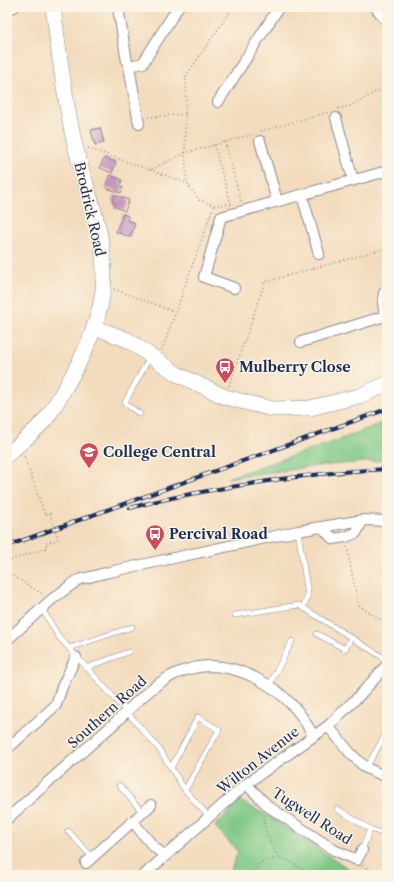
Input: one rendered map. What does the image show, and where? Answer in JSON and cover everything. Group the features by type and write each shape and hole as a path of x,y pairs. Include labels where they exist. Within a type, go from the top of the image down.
{"street":[{"path":"7,8 14,7"},
{"name":"Brodrick Road","path":"7,455 46,419 76,369 100,310 103,284 104,271 102,252 93,208 66,107 53,7"},
{"path":"118,7 139,121"},
{"path":"129,66 142,63 178,7"},
{"path":"218,102 279,7"},
{"path":"375,7 387,21"},
{"path":"336,118 353,180"},
{"path":"260,141 277,201"},
{"path":"234,288 204,277 221,217 353,180 386,173"},
{"path":"302,195 319,254"},
{"path":"301,342 386,320 383,303 384,292 387,290"},
{"path":"94,327 128,340 177,374 225,397 272,409 310,408 359,396 387,384"},
{"path":"322,527 333,539 346,537 356,532 364,520"},
{"path":"7,640 51,600 78,580 298,531 364,520 387,521"},
{"path":"7,749 56,705 62,687 76,657"},
{"name":"Southern Road","path":"7,819 127,712 146,693 162,682 190,668 213,666 251,676 282,695 293,706 313,735"},
{"name":"Wilton Avenue","path":"144,875 246,784 313,735 328,726 387,666"},
{"path":"328,726 351,754 366,768 387,777"},
{"name":"Tugwell Road","path":"246,784 269,807 334,850 357,860 362,850"},
{"path":"89,860 151,806"},
{"path":"133,822 153,846 165,856"}],"lane":[{"path":"140,414 125,402 155,359"},
{"path":"298,531 308,595 303,608"},
{"path":"235,615 299,605 387,660"},
{"path":"42,609 59,637 127,712 158,749 185,790 210,817"},
{"path":"69,648 132,627"},
{"path":"317,634 345,649 351,638"},
{"path":"269,686 292,641"},
{"path":"86,668 128,652"},
{"path":"171,768 198,717 219,730 185,790"},
{"path":"366,768 387,732"},
{"path":"119,786 143,813"},
{"path":"337,809 387,836"},
{"path":"362,850 370,828"},
{"path":"68,832 89,860"}],"path":[{"path":"225,142 241,201 231,204 214,205 199,200 187,183 185,153 186,76 233,7"},
{"path":"150,170 185,153 350,106 387,86"},
{"path":"139,121 186,114"},
{"path":"75,144 187,183"},
{"path":"214,145 231,204"},
{"path":"155,359 175,312 214,205"},
{"path":"225,397 265,282 387,248"},
{"path":"103,284 175,312"},
{"path":"7,561 47,548 45,544 58,539 50,513 45,515 19,445"},
{"path":"346,537 358,605 387,624"},
{"path":"7,572 51,600"},
{"path":"269,807 263,816 264,823 274,850 279,858"},
{"path":"252,875 258,865 263,861 279,858 287,860 313,875"},
{"path":"357,863 370,871 382,875"}],"green space":[{"path":"387,421 387,460 318,466 227,478 336,441"},
{"path":"240,801 270,817 352,871 361,875 229,875 238,852 215,826"}],"building":[{"path":"100,128 104,143 95,145 91,130"},
{"path":"104,158 116,162 112,173 100,168"},
{"path":"110,175 122,180 120,186 123,187 121,193 106,188"},
{"path":"115,195 129,200 125,211 114,206 115,203 112,202"},
{"path":"123,214 128,216 127,220 135,223 130,237 116,232"}],"railway":[{"path":"7,546 387,409"},
{"path":"130,508 190,494 267,481 301,476 387,469"}],"place":[{"name":"Mulberry Close","path":"225,384"},
{"name":"College Central","path":"89,469"},
{"name":"Percival Road","path":"155,551"}]}
